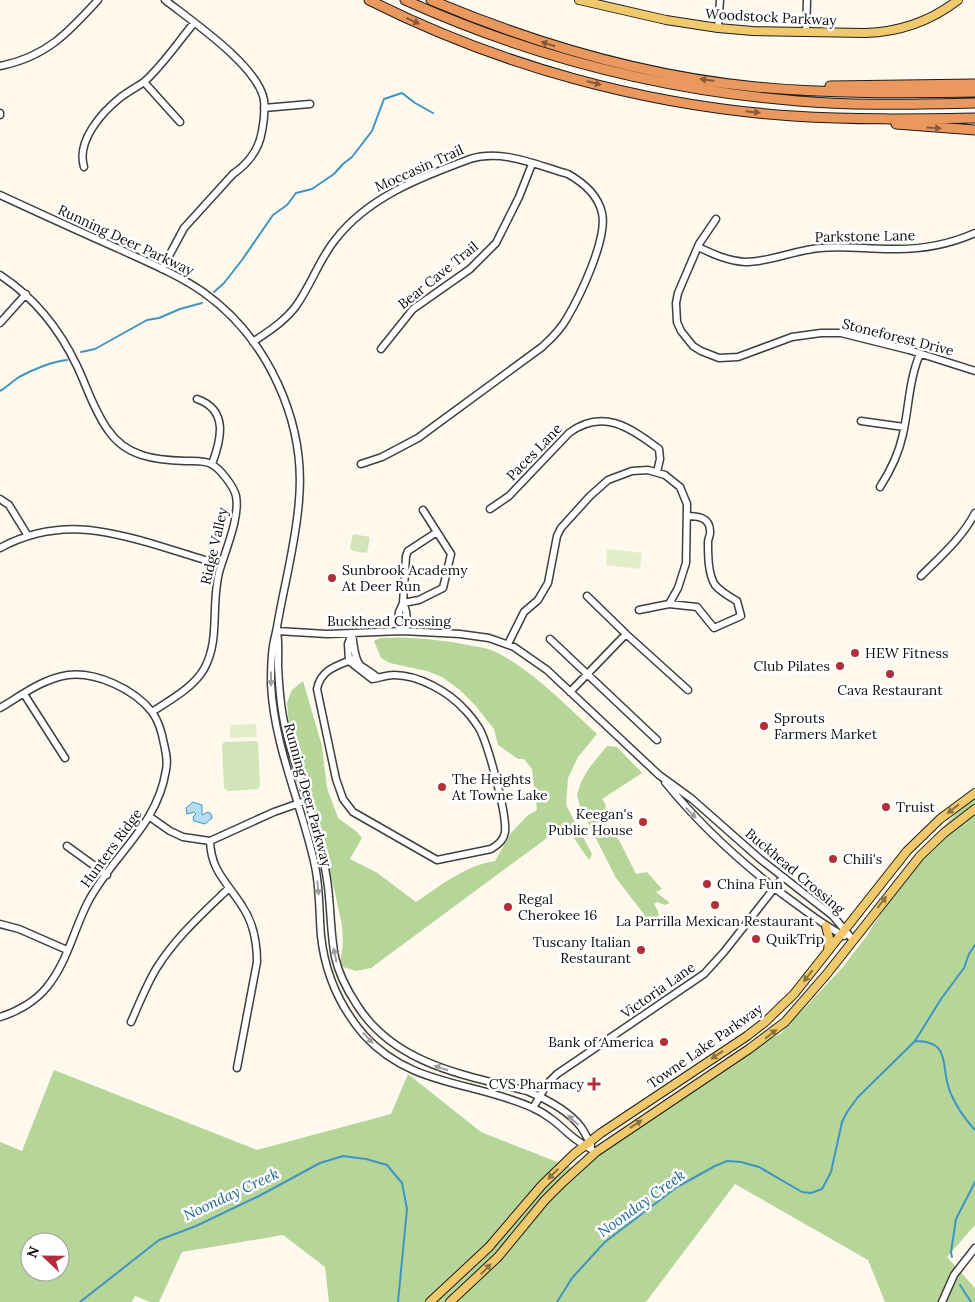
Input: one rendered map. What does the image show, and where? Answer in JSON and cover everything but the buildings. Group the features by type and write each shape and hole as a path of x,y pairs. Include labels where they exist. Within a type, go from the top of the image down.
{"highway":[{"path":"368,0 441,33 490,52 571,78 620,90 723,109 975,130"},
{"path":"405,0 442,17 519,45 579,64 649,80 752,97 799,101 846,104 975,103"},
{"path":"431,0 491,24 572,51 659,72 755,87 869,93 975,92"},
{"path":"755,87 772,84 828,86 975,84"},
{"path":"851,119 975,118"}],"main road":[{"name":"Woodstock Parkway","path":"579,0 666,20 718,28 754,31 865,33 893,31 907,27 934,16 958,0"},
{"name":"Towne Lake Parkway","path":"431,1302 489,1247 542,1185 587,1143 764,1023 794,994 912,846 940,819 975,793"},
{"name":"Towne Lake Parkway","path":"450,1302 498,1256 545,1200 596,1152 785,1022 806,999 920,856 949,828 975,808"},
{"path":"826,926 829,938 828,951"}],"street":[{"path":"0,66 27,59 52,45 74,27 98,0"},
{"path":"162,269 178,236 187,224 254,154 261,136 264,108 264,100 260,90 245,66 165,0"},
{"path":"718,28 720,0"},
{"path":"806,32 807,0"},
{"path":"84,167 82,158 84,142 102,116 120,97 144,82 194,23"},
{"path":"144,82 180,122"},
{"path":"264,108 310,104"},
{"name":"Moccasin Trail","path":"253,342 281,322 292,310 334,240 374,202 459,163 480,156 505,156 568,174 576,178 597,198 603,224 600,245 567,318 555,334 542,347 418,438 382,457 361,464"},
{"name":"Bear Cave Trail","path":"381,349 413,309 470,269 496,243 519,197 532,164"},
{"name":"Running Deer Parkway","path":"0,195 162,269 192,285 211,298 233,319 253,342 272,372 282,393 293,426 299,463 300,486 298,510 277,631 272,649 272,702 277,733 317,876 322,940 327,968 336,992 349,1016 367,1038 380,1050 412,1070 433,1078 498,1095 533,1108 552,1119 571,1136 587,1143"},
{"name":"Stoneforest Drive","path":"716,219 698,247 678,293 676,312 681,331 693,346 701,351 719,358 738,357 792,337 831,333 850,335 975,371"},
{"name":"Parkstone Lane","path":"698,247 727,259 756,261 820,248 847,247 895,250 917,248 947,243 975,233"},
{"path":"0,275 26,294 43,311 61,336 98,414 113,437 133,452 141,456 160,459 212,464 219,445 218,417 206,402 197,399"},
{"path":"0,323 26,294"},
{"path":"880,487 896,459 904,427 914,368 920,354"},
{"name":"Paces Lane","path":"490,509 509,496 569,433 595,421 614,422 626,427 659,449 660,459 657,472"},
{"path":"861,421 904,427"},
{"name":"Ridge Valley","path":"152,712 196,680 207,662 213,643 214,606 221,566 236,514 236,494 227,478 212,464"},
{"path":"508,644 524,612 538,600 548,583 556,536 561,528 590,496 608,480 632,471 648,470 673,480 680,487 687,504 686,563 678,588 669,604"},
{"path":"0,500 9,505 28,536"},
{"path":"402,603 418,600 443,588 451,554 423,510"},
{"path":"921,576 954,543 966,528 975,512"},
{"path":"639,610 669,604 697,607 714,628 741,616 737,601 729,597 716,585 711,576 708,540 711,530 707,521 699,516 687,516"},
{"path":"0,548 28,536 68,529 88,529 125,535 221,566"},
{"path":"402,631 398,622 402,603 406,556 408,551 437,532"},
{"path":"587,596 688,690"},
{"name":"Running Deer Parkway","path":"277,631 284,723 319,836 329,896 332,941 338,968 349,993 368,1021 391,1043 416,1058 441,1068 526,1091 540,1097 568,1116 580,1127 587,1143 596,1152"},
{"name":"Buckhead Crossing","path":"277,631 317,634 402,631 474,635 508,644 540,664 660,775 692,799 754,854 833,916 843,932"},
{"path":"352,634 348,644 349,661 372,679 394,675 412,677 430,684 464,709 479,729 488,750 504,819 505,833 498,845 491,849 437,860 353,812 343,800 336,779 318,682 328,669 349,661 356,658"},
{"path":"352,634 356,658 360,665 367,668 378,678"},
{"path":"570,692 626,634"},
{"path":"550,639 657,740"},
{"name":"Hunters Ridge","path":"0,708 39,684 55,678 69,675 94,677 120,686 152,712 162,734 168,760 161,792 150,817 89,901 55,975 37,997 20,1009 0,1017"},
{"path":"24,694 65,758"},
{"name":"Buckhead Crossing","path":"660,775 685,808 733,853 826,926 843,932 853,940"},
{"path":"150,817 170,831 183,837 210,841 274,812 308,800"},
{"path":"210,841 210,853 215,866 243,906 254,933 257,952 257,962 237,1068"},
{"path":"67,846 107,875"},
{"name":"Victoria Lane","path":"533,1108 547,1084 557,1074 704,974 724,952 783,877"},
{"path":"131,1022 155,970 173,945 195,920 229,888"},
{"path":"0,924 19,929 67,950"},
{"path":"942,1302 954,1275 975,1248"}],"green space":[{"path":"353,534 370,537 367,553 353,551 350,548"},
{"path":"607,549 642,553 640,569 606,565"},
{"path":"380,638 427,639 491,650 533,676 597,734 578,757 568,778 566,805 592,854 589,860 567,828 559,827 543,841 371,968 356,971 340,966 343,942 342,925 335,893 309,790 291,746 287,703 292,690 303,681 322,746 327,788 338,818 356,831 362,838 350,859 376,872 416,902 464,872 484,863 495,861 511,833 527,816 537,810 532,769 524,759 518,759 498,745 494,729 475,705 460,690 442,677 427,671 390,663 381,658 374,641"},
{"path":"256,724 257,737 230,738 230,725"},
{"path":"255,741 258,743 260,786 258,789 228,791 224,788 222,745 224,742"},
{"path":"607,746 617,747 642,773 602,799 606,806 604,822 619,840 636,874 647,872 662,889 656,892 670,903 665,905 657,902 654,904 659,918 664,918 665,927 654,923 652,920 647,923 643,913 616,878 580,807 577,794 582,780"},
{"path":"975,797 975,1225 947,1257 975,1288 975,1302 885,1302 868,1260 735,1184 646,1302 329,1302 325,1267 283,1235 182,1252 159,1302 150,1302 135,1296 132,1302 0,1302 0,1142 22,1151 54,1070 257,1150 391,1114 408,1074 481,1132 575,1169 728,1062 781,1033 842,968 866,937 923,848 965,804"}],"water":[{"path":"193,802 202,805 202,815 208,812 211,814 212,818 205,824 194,821 193,817 196,814 194,812 187,814 186,808"}],"waterway":[{"path":"214,292 224,283 242,260 273,215 287,205 296,193 312,189 334,174 352,157 372,131 384,99 402,93 433,113"},
{"path":"81,352 95,349 147,320 159,318 180,309 202,303"},
{"path":"0,391 19,377 49,364 67,360"},
{"name":"Noonday Creek","path":"557,1302 572,1278 605,1242 677,1187 715,1166 727,1161 741,1162 759,1167 802,1192 811,1193 822,1189 831,1172 842,1122 847,1112 858,1097 915,1041 941,999 964,968 969,954 975,945"},
{"path":"915,1041 927,1042 940,1051 951,1094 975,1130"},
{"name":"Noonday Creek","path":"80,1302 159,1240 196,1226 259,1196 320,1163 343,1156 366,1159 387,1165 402,1183 407,1209 398,1302"},
{"path":"952,1257 951,1252 956,1219 975,1182"},
{"path":"960,1285 971,1302"}],"place":[{"name":"Sunbrook Academy At Deer Run","path":"332,578"},
{"name":"HEW Fitness","path":"855,653"},
{"name":"Club Pilates","path":"840,666"},
{"name":"Cava Restaurant","path":"890,674"},
{"name":"Sprouts Farmers Market","path":"764,726"},
{"name":"The Heights At Towne Lake","path":"442,787"},
{"name":"Truist","path":"886,807"},
{"name":"Keegan's Public House","path":"643,822"},
{"name":"Chili's","path":"833,859"},
{"name":"China Fun","path":"707,884"},
{"name":"La Parrilla Mexican Restaurant","path":"715,905"},
{"name":"Regal Cherokee 16","path":"508,907"},
{"name":"QuikTrip","path":"756,939"},
{"name":"Tuscany Italian Restaurant","path":"641,950"},
{"name":"Bank of America","path":"664,1042"},
{"name":"CVS Pharmacy","path":"594,1084"}]}
